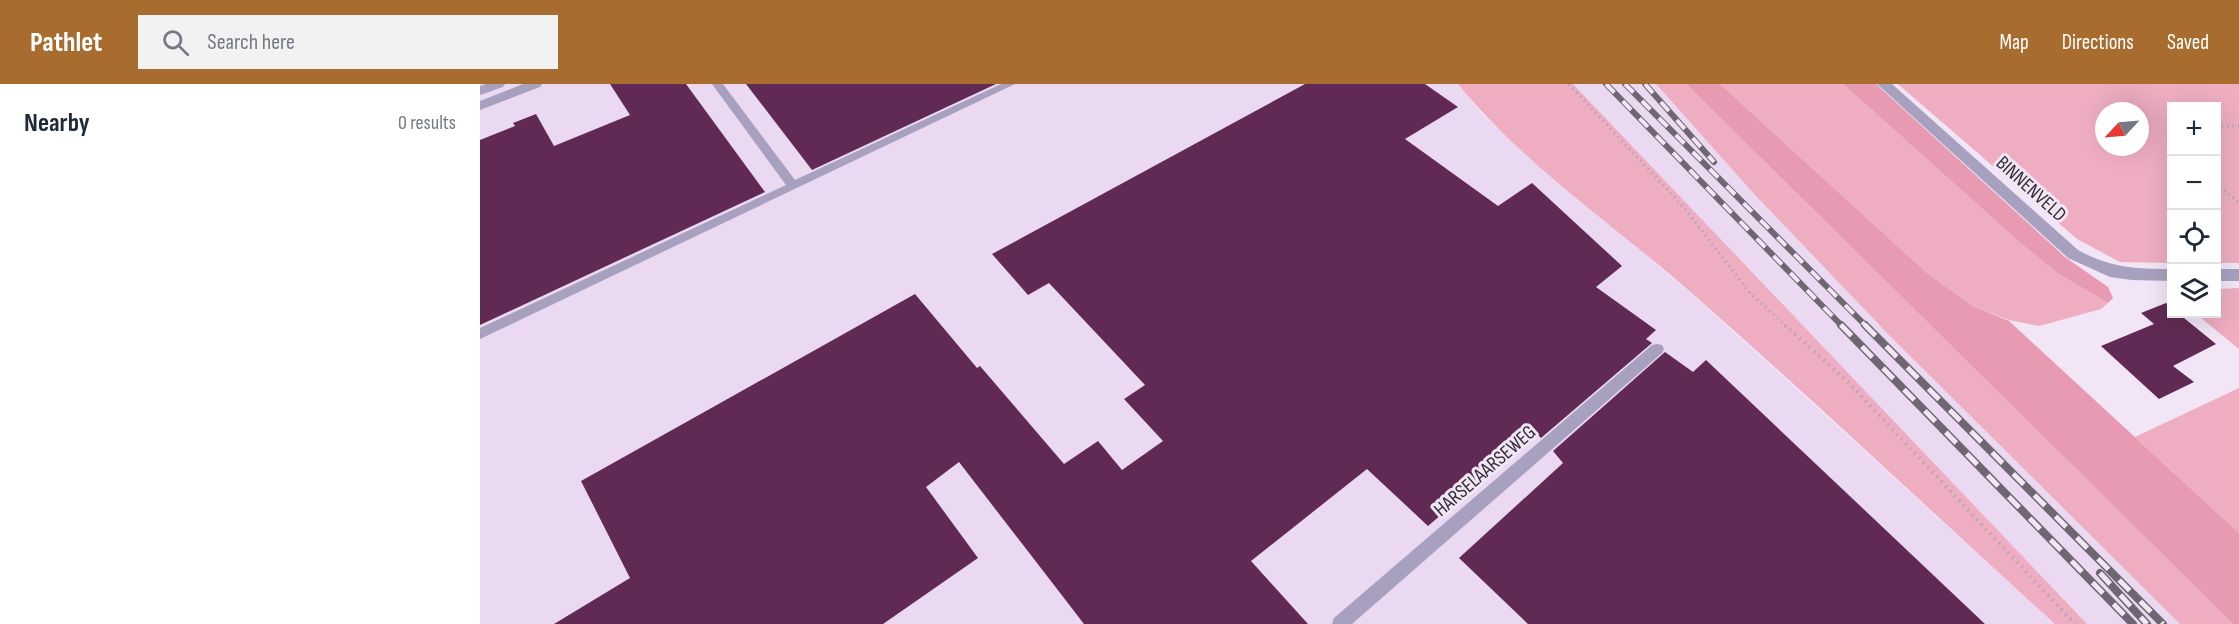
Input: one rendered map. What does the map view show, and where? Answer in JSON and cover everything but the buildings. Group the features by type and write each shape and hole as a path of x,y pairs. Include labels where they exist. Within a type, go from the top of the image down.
{"street":[{"path":"480,91 498,84"},
{"path":"480,105 535,84"},
{"name":"BINNENVELD","path":"1884,84 2073,254 2089,263 2119,274 2167,274"},
{"path":"2221,274 2239,275"}],"lane":[{"path":"717,84 793,186"},
{"path":"480,334 1010,84"},
{"name":"HARSELAARSEWEG","path":"1340,624 1657,349"}],"path":[{"path":"1569,84 1699,225 1750,293 1850,383 2075,624"},
{"path":"2221,127 2239,126"},
{"path":"2221,187 2239,203"}],"shaded area":[{"path":"480,84 1458,84 1481,113 1694,296 2055,624 480,624"},
{"path":"1458,84 1573,84 2087,624 2055,624 1741,336 1512,142"},
{"path":"1573,84 1656,84 1755,195 1890,336 2180,624 2087,624"},
{"path":"1656,84 1686,84 2233,624 2180,624 1890,336 1755,195"},
{"path":"1686,84 1720,84 1927,273 1971,305 2009,321 2239,533 2239,624 2233,624"},
{"path":"1720,84 1843,84 2057,273 2108,303 2101,309 2039,326 2009,320 1971,305 1927,273"},
{"path":"1843,84 1876,84 2065,257 2108,287 2113,298 2108,303 2057,273"},
{"path":"1898,84 2239,84 2239,263 2221,263 2221,102 2167,102 2167,263 2120,262 2077,239"},
{"path":"2239,288 2239,349 2201,318 2221,318 2221,289"},
{"path":"2239,388 2239,533 2135,437"}],"railway":[{"path":"1606,84 1843,327"},
{"path":"1625,84 1867,327"},
{"path":"1645,84 1714,162"},
{"path":"1841,325 2133,624"},
{"path":"1865,325 2163,624"},
{"path":"2100,573 2147,624"}]}
